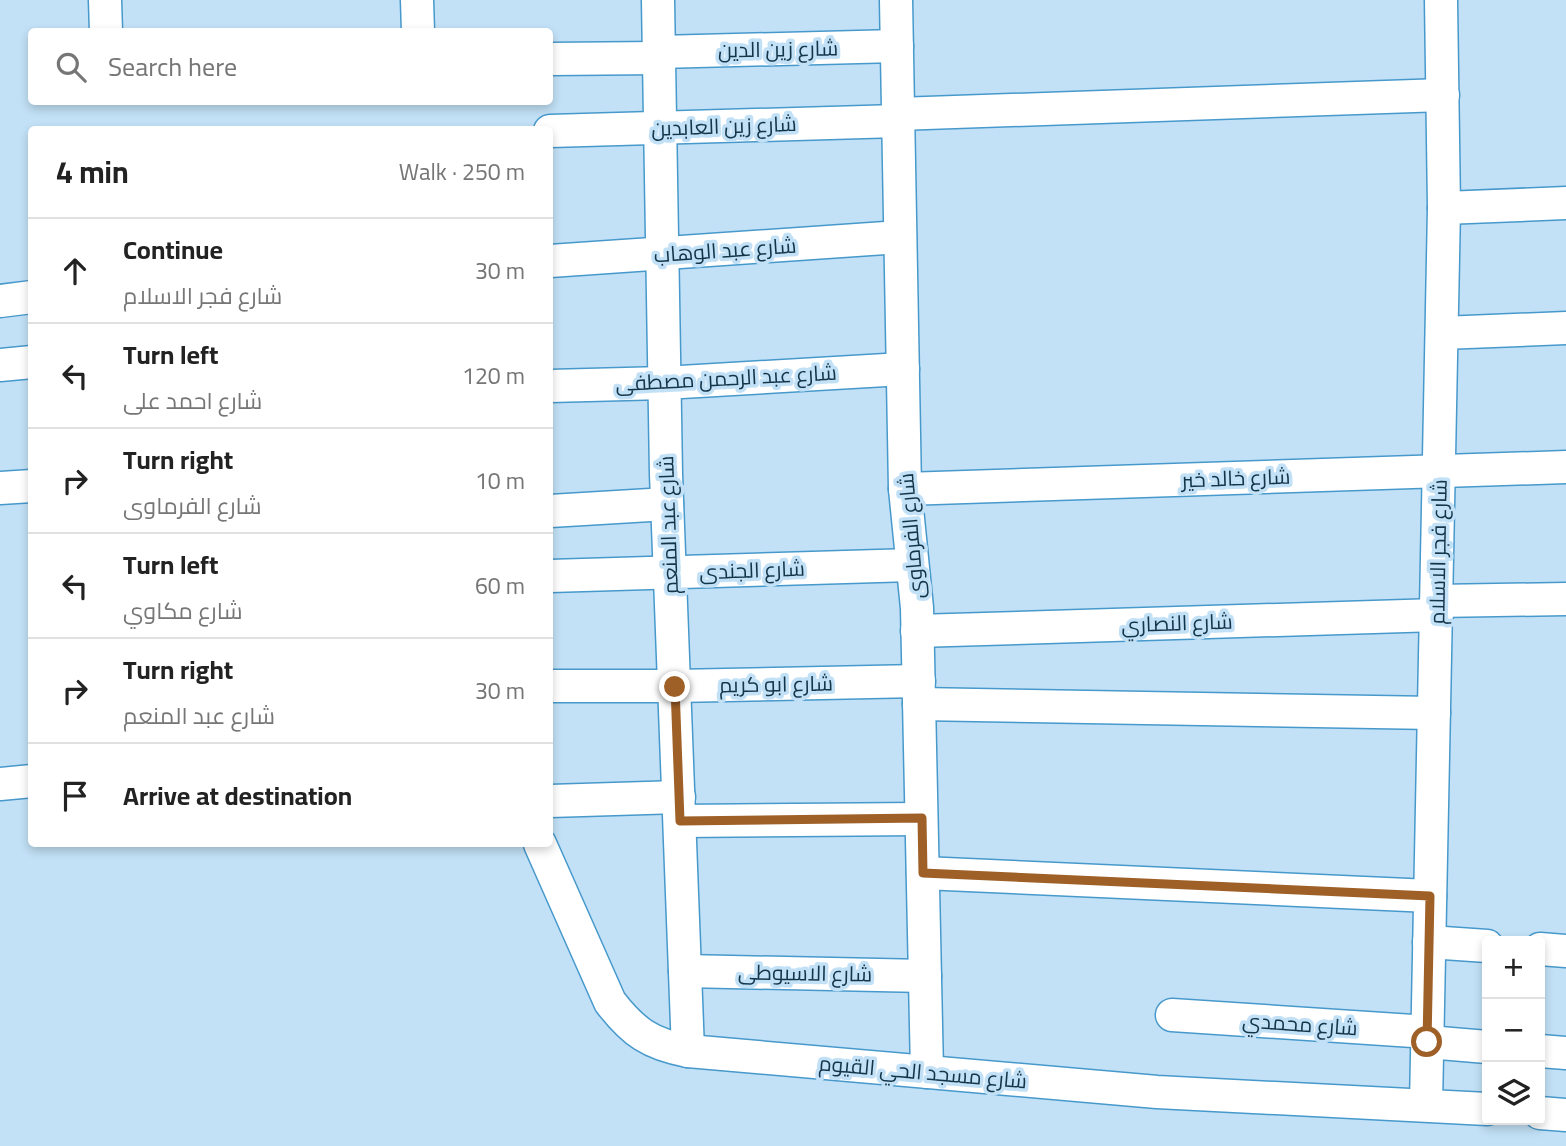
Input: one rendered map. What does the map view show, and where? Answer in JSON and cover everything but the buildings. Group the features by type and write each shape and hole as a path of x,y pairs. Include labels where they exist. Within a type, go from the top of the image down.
{"street":[{"path":"105,0 106,28"},
{"path":"417,0 418,28"},
{"name":"شارع عبد المنعم","path":"658,0 667,504 688,1051"},
{"name":"شارع الفرماوى","path":"896,0 905,489 917,631 927,1072"},
{"name":"شارع فجر الاسلام","path":"1426,1105 1444,208 1441,0"},
{"name":"شارع زين الدين","path":"553,59 897,47"},
{"name":"شارع زين العابدين","path":"553,131 1443,95"},
{"path":"1444,208 1566,203"},
{"name":"شارع عبد الوهاب","path":"553,261 900,237"},
{"path":"0,300 28,297"},
{"path":"1442,333 1566,328"},
{"path":"0,365 28,362"},
{"name":"شارع عبد الرحمن مصطفى","path":"553,386 664,383 903,369"},
{"name":"شارع خالد خير","path":"905,489 1566,467"},
{"path":"0,488 28,486"},
{"path":"553,510 667,504"},
{"name":"شارع الجندى","path":"553,576 912,565"},
{"name":"شارع النصاري","path":"917,631 1437,608 1566,599"},
{"name":"شارع ابو كريم","path":"553,686 919,692 1434,713"},
{"path":"0,784 28,781"},
{"path":"553,802 922,818"},
{"name":"شارع مسجد الحي القيوم","path":"541,847 610,1002 625,1021 643,1036 664,1046 688,1051 1157,1092 1482,1109"},
{"path":"923,873 1430,896"},
{"path":"1429,942 1482,946"},
{"path":"1545,949 1566,951"},
{"name":"شارع الاسيوطى","path":"685,971 925,976"},
{"name":"شارع محمدي","path":"1172,1015 1428,1037 1482,1046"},
{"path":"1545,1051 1566,1053"},
{"path":"1545,1113 1566,1115"}],"route":[{"path":"675,687 680,821 922,818 923,873 1430,896 1427,1042"}]}
